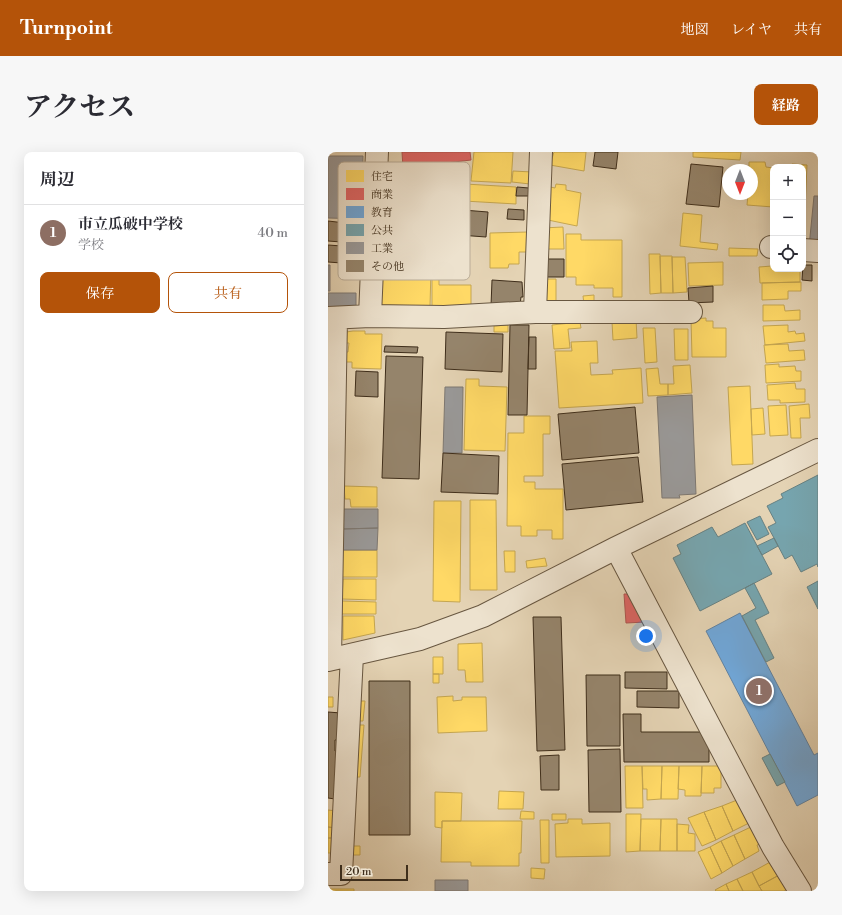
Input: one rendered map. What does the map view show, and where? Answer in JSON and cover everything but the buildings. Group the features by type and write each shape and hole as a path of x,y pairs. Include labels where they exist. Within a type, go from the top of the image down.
{"street":[{"path":"377,152 377,162"},
{"path":"535,312 541,152"},
{"path":"806,250 818,251"},
{"path":"370,316 372,280"},
{"path":"691,312 535,312 444,317 370,316 332,318 329,659 420,639 483,616 616,548 818,450"},
{"path":"616,548 773,847 800,891"},
{"path":"328,874 341,874 352,655"}],"place":[{"name":"市立瓜破中学校","path":"759,691"}]}
